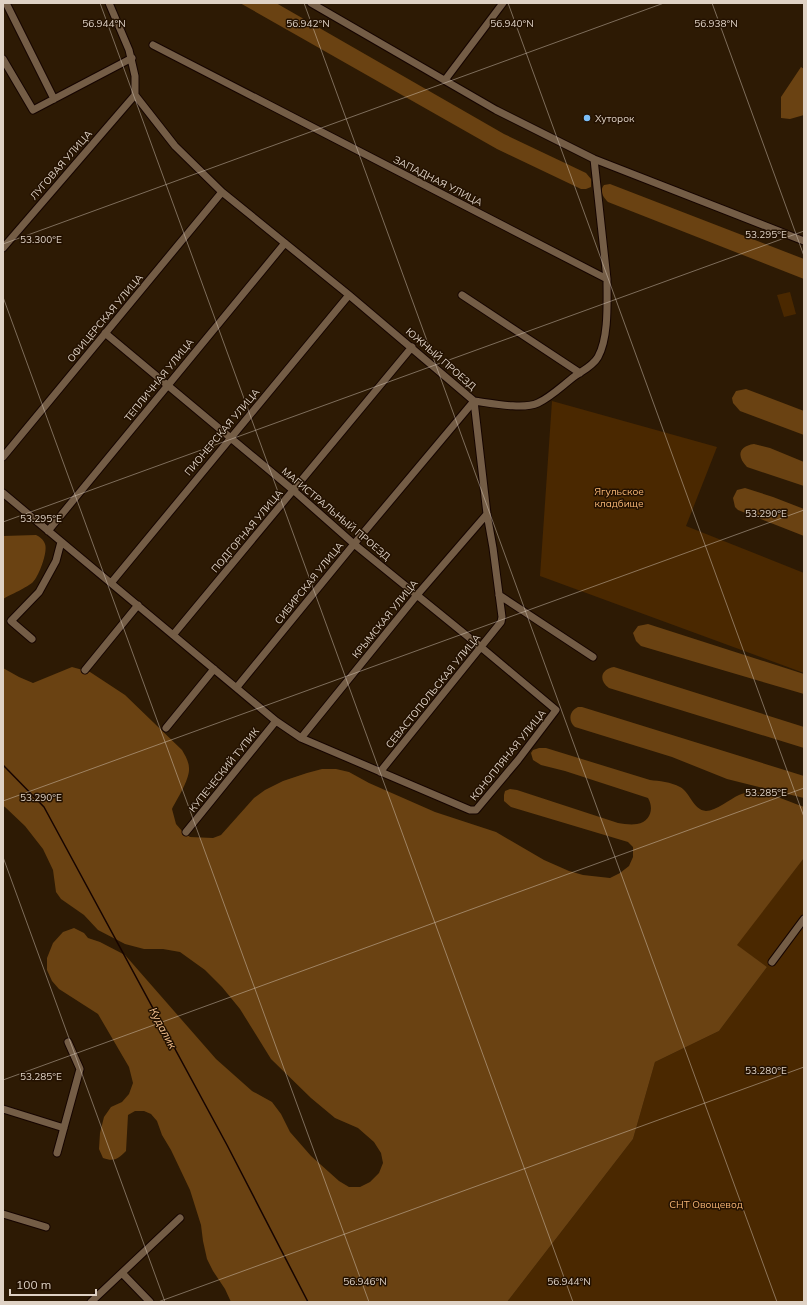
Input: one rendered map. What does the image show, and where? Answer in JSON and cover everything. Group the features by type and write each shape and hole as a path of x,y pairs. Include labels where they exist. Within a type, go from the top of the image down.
{"street":[{"path":"6,3 54,99"},
{"path":"109,3 115,19 123,32 132,58 135,76 135,95"},
{"path":"311,3 496,110 594,159 804,241"},
{"path":"445,80 504,3"},
{"name":"ЗАПАДНАЯ УЛИЦА","path":"153,45 607,279"},
{"path":"3,59 33,110 132,58"},
{"name":"ЮЖНЫЙ ПРОЕЗД","path":"135,95 175,146 222,192 412,347 474,401 487,514 502,617 501,622"},
{"name":"ЛУГОВАЯ УЛИЦА","path":"3,248 135,95"},
{"path":"474,401 524,406 536,404 547,398 596,361 601,351 607,310 607,279 594,159"},
{"name":"ОФИЦЕРСКАЯ УЛИЦА","path":"3,457 222,192"},
{"name":"ТЕПЛИЧНАЯ УЛИЦА","path":"48,531 285,243"},
{"name":"ПИОНЕРСКАЯ УЛИЦА","path":"111,583 349,295"},
{"path":"462,295 580,373"},
{"name":"МАГИСТРАЛЬНЫЙ ПРОЕЗД","path":"105,333 293,490 354,544 556,710"},
{"name":"ПОДГОРНАЯ УЛИЦА","path":"173,635 412,347"},
{"name":"СИБИРСКАЯ УЛИЦА","path":"237,687 474,401"},
{"path":"3,493 276,721 301,738 380,772"},
{"name":"КРЫМСКАЯ УЛИЦА","path":"301,738 417,595 487,514"},
{"path":"32,639 11,621 39,592 56,561 61,542"},
{"path":"499,595 593,657"},
{"path":"85,670 138,605"},
{"name":"СЕВАСТОПОЛЬСКАЯ УЛИЦА","path":"380,772 482,648 501,622"},
{"path":"166,728 214,669"},
{"name":"КОНОПЛЯНАЯ УЛИЦА","path":"380,772 474,811 482,804 518,760 556,710"},
{"name":"КУПЕЧЕСКИЙ ТУПИК","path":"186,832 276,721"},
{"path":"772,962 804,919"},
{"path":"56,1153 80,1069 68,1042"},
{"path":"3,1109 64,1128"},
{"path":"3,1214 46,1227"},
{"path":"91,1302 180,1218"},
{"path":"122,1273 150,1302"}],"green space":[{"path":"790,292 796,314 784,317 777,295"},
{"name":"Ягульское кладбище","path":"552,401 717,447 686,526 804,573 804,673 540,576"},
{"name":"СНТ Овощевод","path":"804,858 804,1302 507,1302 633,1139 655,1062 719,1031 767,967 736,945"}],"shaded area":[{"path":"240,3 276,3 504,134 586,173 591,179 591,187 581,189 497,149"},
{"path":"801,67 804,69 804,115 790,119 781,118 781,97"},
{"path":"610,184 804,259 804,279 608,202 603,196 602,189 604,185"},
{"path":"746,389 804,411 804,435 740,411 733,403 732,398 736,391"},
{"path":"754,444 770,448 804,462 804,486 747,467 740,455 742,449"},
{"path":"745,488 804,509 804,536 738,510 735,507 733,498 737,490"},
{"path":"36,535 40,537 46,548 38,575 31,584 3,599 3,536"},
{"path":"648,624 804,674 804,694 641,646 636,641 633,633 638,626"},
{"path":"72,667 90,672 125,695 182,750 186,756 189,773 180,795 172,809 176,824 190,837 213,838 221,835 254,798 265,790 283,781 322,769 336,769 349,772 369,783 435,812 496,832 544,860 569,871 583,875 610,878 620,873 629,866 633,857 633,847 628,842 511,807 504,801 505,791 510,789 517,790 618,823 630,824 642,823 648,818 651,806 648,798 565,771 541,765 533,760 531,753 533,750 539,748 546,748 650,780 676,785 683,789 698,808 706,811 718,807 739,795 755,792 772,795 804,807 804,858 737,945 767,967 719,1031 655,1062 633,1139 507,1302 231,1302 207,1259 201,1225 190,1190 171,1150 162,1135 157,1121 151,1114 144,1111 135,1111 128,1115 126,1151 121,1156 113,1160 103,1158 99,1149 100,1133 104,1117 111,1107 122,1102 129,1094 133,1083 129,1067 98,1014 59,989 52,981 47,970 47,958 53,943 63,932 74,928 84,933 88,938 100,942 125,955 216,1059 252,1091 272,1102 281,1114 290,1132 311,1156 339,1181 349,1187 360,1187 370,1182 379,1173 383,1163 381,1153 374,1142 358,1128 335,1118 311,1098 271,1059 240,1009 222,987 205,970 180,952 163,949 144,949 125,944 98,930 84,915 61,899 56,892 53,870 43,849 25,826 3,806 3,668 33,683"},
{"path":"614,667 804,727 804,748 609,688 603,682 602,675 606,670"},
{"path":"578,707 804,776 804,798 727,779 672,757 575,727 571,722 570,716"}],"waterway":[{"name":"Кудалик","path":"3,765 44,807 227,1145 308,1302"}],"place":[{"name":"Хуторок","path":"587,118"}]}
